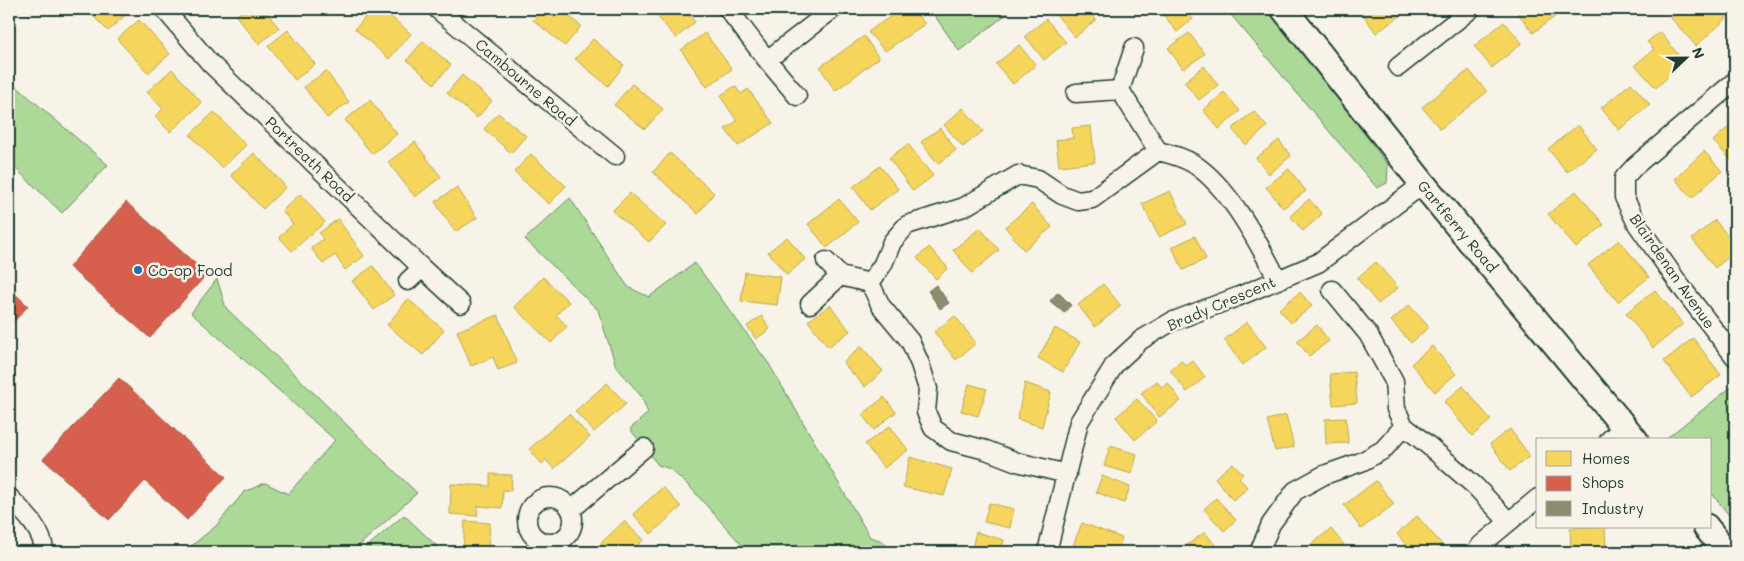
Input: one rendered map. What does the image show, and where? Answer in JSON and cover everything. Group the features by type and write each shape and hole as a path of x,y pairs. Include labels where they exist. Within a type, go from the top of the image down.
{"street":[{"name":"Portreath Road","path":"164,9 210,63 461,304"},
{"name":"Cambourne Road","path":"437,9 615,156"},
{"path":"728,9 797,96"},
{"path":"767,60 833,9"},
{"name":"Gartferry Road","path":"1284,9 1623,436"},
{"path":"1398,67 1472,9"},
{"path":"1120,90 1134,48"},
{"name":"Blairdenan Avenue","path":"1735,81 1624,178 1624,197 1637,224 1682,288 1735,356"},
{"path":"1076,93 1120,90"},
{"path":"1120,90 1158,151 1177,156 1194,164 1214,182 1250,228 1278,280"},
{"path":"870,283 883,264 892,242 907,225 964,207 1018,175 1038,179 1062,194 1078,201 1092,199 1158,151"},
{"name":"Brady Crescent","path":"1047,552 1080,422 1110,371 1121,358 1141,340 1171,322 1318,263 1423,184"},
{"path":"826,261 840,276 870,283"},
{"path":"408,280 422,268"},
{"path":"810,304 840,276"},
{"path":"870,283 881,306 910,341 920,364 928,389 926,412 933,428 951,441 986,450 1017,462 1067,474"},
{"path":"1332,290 1368,334 1394,381 1396,409 1404,426 1475,486 1508,521"},
{"path":"1259,552 1272,524 1295,491 1324,475 1361,462 1383,450 1404,426"},
{"path":"572,510 644,448"},
{"path":"555,496 565,501 572,510 574,520 569,545 550,544 535,538 527,525 528,510 539,498 555,496"},
{"path":"9,497 30,520 44,544 44,552"},
{"path":"1476,552 1481,545 1508,521 1536,500"},
{"path":"1707,528 1726,552"}],"green space":[{"path":"930,9 1006,9 1008,13 959,51"},
{"path":"1226,9 1269,9 1388,165 1387,183 1377,188"},
{"path":"9,80 108,165 62,213 9,162"},
{"path":"570,198 628,287 649,297 695,263 769,364 870,537 883,541 891,552 748,552 689,486 670,469 658,465 630,429 648,413 641,396 616,366 598,310 525,239"},
{"path":"217,279 226,308 417,493 352,552 184,552 216,526 244,492 265,483 288,494 335,440 191,313"},
{"path":"1735,384 1735,523 1712,494 1712,438 1668,437"},
{"path":"404,515 443,552 361,552"}],"building: Homes":[{"path":"86,9 127,9 130,11 108,31"},
{"path":"245,9 264,9 279,28 259,44 236,16"},
{"path":"335,9 350,9 343,16"},
{"path":"372,9 382,9 411,34 389,59 355,29"},
{"path":"543,9 560,9 581,26 565,46 533,20"},
{"path":"651,9 684,9 695,22 676,38"},
{"path":"901,9 913,9 925,24 885,51 868,32"},
{"path":"1061,9 1087,9 1096,20 1075,37 1055,13"},
{"path":"1159,9 1184,9 1193,19 1177,32"},
{"path":"1359,9 1410,9 1376,33"},
{"path":"1565,9 1533,33 1516,10"},
{"path":"1681,9 1689,15 1696,9 1719,9 1727,18 1696,46 1671,18"},
{"path":"1046,19 1066,42 1044,60 1025,36"},
{"path":"139,20 170,54 148,73 117,39"},
{"path":"1504,22 1522,43 1492,68 1474,46"},
{"path":"288,30 315,64 295,80 268,46"},
{"path":"1660,32 1684,62 1656,88 1635,65 1654,49 1647,42"},
{"path":"705,33 732,69 707,87 681,50"},
{"path":"1189,33 1205,54 1183,69 1168,48"},
{"path":"864,36 879,58 835,91 820,67"},
{"path":"593,39 624,65 608,86 575,59"},
{"path":"423,41 451,65 434,84 407,60"},
{"path":"1019,45 1036,65 1013,84 996,64"},
{"path":"1204,66 1218,85 1199,100 1184,82"},
{"path":"172,69 202,103 170,132 155,116 163,109 147,92"},
{"path":"1469,70 1487,92 1440,129 1422,107"},
{"path":"326,71 349,102 327,118 304,87"},
{"path":"462,75 492,101 477,118 447,93"},
{"path":"1631,83 1650,105 1619,130 1601,108"},
{"path":"632,84 663,109 645,129 614,105"},
{"path":"735,86 741,94 748,89 773,123 738,146 725,129 737,121 720,96"},
{"path":"1224,92 1240,111 1219,129 1203,110"},
{"path":"370,100 397,134 372,154 345,120"},
{"path":"963,108 983,131 963,147 944,125"},
{"path":"1254,111 1267,127 1246,145 1232,129"},
{"path":"214,112 246,145 222,168 190,135"},
{"path":"498,113 526,136 511,153 484,129"},
{"path":"1735,121 1735,158 1732,161 1713,141"},
{"path":"1578,125 1597,149 1567,172 1548,149"},
{"path":"1091,126 1095,162 1059,166 1056,140 1073,138 1072,128"},
{"path":"940,128 956,150 938,164 921,142"},
{"path":"1279,140 1291,156 1269,174 1256,158"},
{"path":"415,142 441,177 415,197 388,162"},
{"path":"908,144 933,176 913,191 889,158"},
{"path":"1704,151 1722,171 1692,198 1675,179"},
{"path":"254,153 286,187 263,209 231,175"},
{"path":"670,153 714,193 698,214 653,172"},
{"path":"531,154 566,186 549,204 514,172"},
{"path":"880,166 898,189 870,210 853,187"},
{"path":"1289,169 1306,191 1283,208 1266,187"},
{"path":"457,187 477,218 455,232 435,202"},
{"path":"1170,191 1187,224 1159,237 1142,204"},
{"path":"1576,191 1604,225 1576,248 1548,214"},
{"path":"630,193 666,225 649,242 612,211"},
{"path":"300,194 325,222 292,251 279,237 293,224 282,211"},
{"path":"839,199 858,222 827,248 808,224"},
{"path":"1309,199 1322,214 1303,231 1290,216"},
{"path":"1032,204 1052,227 1024,250 1005,227"},
{"path":"338,219 364,256 345,270 335,255 323,264 311,248 323,239 319,233"},
{"path":"1715,220 1735,245 1735,252 1715,268 1692,239"},
{"path":"980,228 999,250 972,273 953,250"},
{"path":"1195,236 1206,259 1183,270 1172,247"},
{"path":"787,237 805,259 787,275 768,252"},
{"path":"1619,240 1649,277 1618,302 1588,265"},
{"path":"929,247 948,268 936,279 917,258"},
{"path":"1376,262 1398,288 1378,304 1357,278"},
{"path":"373,266 394,295 374,310 352,281"},
{"path":"745,272 781,277 777,305 741,301"},
{"path":"543,277 569,302 556,315 567,326 551,343 514,307"},
{"path":"1103,284 1121,306 1095,327 1078,305"},
{"path":"1655,290 1683,324 1653,348 1626,313"},
{"path":"1300,292 1312,306 1291,323 1279,309"},
{"path":"408,299 444,330 423,355 387,325"},
{"path":"830,305 850,331 828,347 808,321"},
{"path":"1409,305 1429,327 1411,343 1391,321"},
{"path":"498,315 517,363 498,370 493,357 471,366 457,331"},
{"path":"762,316 770,329 756,339 747,326"},
{"path":"955,316 976,343 956,360 934,332"},
{"path":"1247,322 1266,347 1243,365 1224,340"},
{"path":"1317,325 1329,341 1309,356 1297,341"},
{"path":"1055,328 1080,342 1063,372 1038,358"},
{"path":"1693,338 1721,375 1691,397 1664,361"},
{"path":"861,346 883,371 865,387 843,363"},
{"path":"1432,346 1456,374 1435,392 1411,364"},
{"path":"1181,360 1186,366 1193,361 1205,377 1187,392 1170,370"},
{"path":"1354,372 1357,403 1333,405 1330,374"},
{"path":"1157,381 1161,387 1168,383 1181,401 1159,417 1141,393"},
{"path":"607,383 626,404 594,432 575,411"},
{"path":"1025,383 1051,392 1042,427 1017,419"},
{"path":"969,384 987,389 978,416 961,411"},
{"path":"1463,386 1491,420 1472,436 1444,402"},
{"path":"884,397 896,412 874,430 862,415"},
{"path":"1137,399 1157,421 1135,440 1116,417"},
{"path":"569,414 590,437 554,469 546,460 542,464 529,449"},
{"path":"1286,415 1294,447 1275,451 1267,420"},
{"path":"1346,418 1348,443 1326,444 1325,419"},
{"path":"890,426 908,450 884,468 865,444"},
{"path":"1510,429 1530,456 1510,471 1490,444"},
{"path":"1110,446 1137,454 1132,474 1104,466"},
{"path":"910,457 952,469 944,496 903,487"},
{"path":"1233,463 1243,474 1239,478 1248,488 1233,500 1215,478"},
{"path":"490,474 512,475 511,491 503,490 502,508 478,506 477,516 450,514 451,484 490,486"},
{"path":"1102,476 1130,487 1124,503 1096,492"},
{"path":"1376,481 1394,504 1361,529 1344,505"},
{"path":"663,487 681,507 651,534 633,514"},
{"path":"1216,498 1236,520 1224,531 1204,509"},
{"path":"989,503 1014,509 1010,528 984,522"},
{"path":"1417,516 1445,548 1440,552 1412,552 1397,534"},
{"path":"465,521 490,523 488,552 463,552"},
{"path":"624,521 643,540 631,552 599,552 596,548"},
{"path":"1082,523 1122,538 1117,552 1084,552 1072,548"},
{"path":"1570,528 1605,528 1606,546 1571,549"},
{"path":"1331,529 1349,551 1307,552 1305,549"},
{"path":"976,532 1004,540 1001,552 971,552"},
{"path":"1205,532 1220,552 1186,552 1183,548"},
{"path":"1134,546 1157,552 1132,552"}],"building: Shops":[{"name":"Co-op Food","path":"126,202 207,274 150,338 69,267"},
{"path":"9,288 28,306 9,327"},
{"path":"119,378 226,477 187,520 145,481 109,520 43,459"}],"building: Industry":[{"path":"936,285 949,303 940,309 928,291"},
{"path":"1058,292 1071,305 1064,313 1050,301"}],"place":[{"name":"Co-op Food","path":"138,270"}]}
